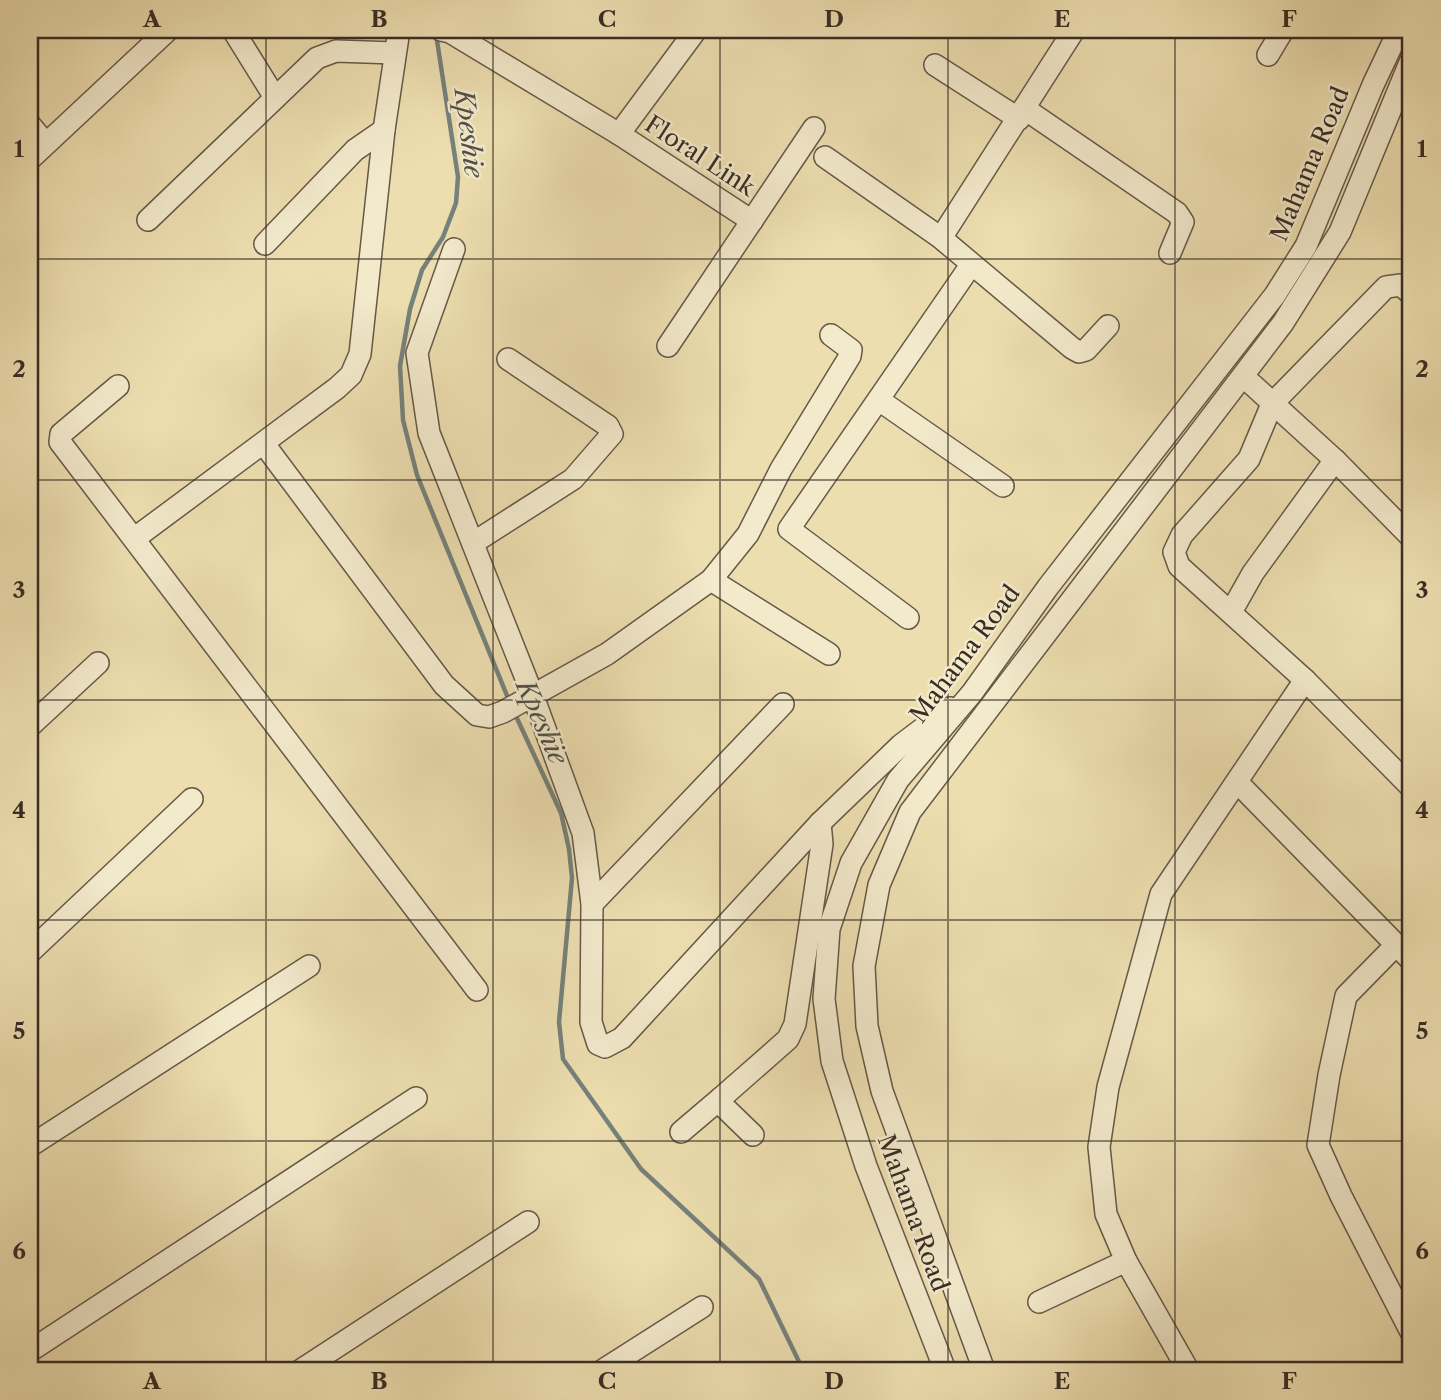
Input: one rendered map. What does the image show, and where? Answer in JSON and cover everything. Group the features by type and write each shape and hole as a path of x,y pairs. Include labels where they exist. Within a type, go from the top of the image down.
{"street":[{"path":"30,159 167,30"},
{"path":"233,30 274,96"},
{"path":"135,538 351,375 360,354 384,130 399,30"},
{"name":"Floral Link","path":"619,134 696,30"},
{"path":"941,238 1074,30"},
{"path":"1268,55 1283,30"},
{"name":"Mahama Road","path":"944,1370 866,1166 832,1061 824,999 829,929 851,863 898,780 972,693 1048,587 1275,295 1300,256 1325,206 1373,85 1399,30"},
{"name":"Floral Link","path":"445,31 619,134 752,221"},
{"path":"148,220 274,96 327,52 395,53"},
{"name":"Mahama Road","path":"984,1370 882,1091 867,1026 864,966 879,885 910,812 1283,323 1340,232 1411,60"},
{"path":"935,65 1022,114 1177,213 1183,222 1170,253"},
{"path":"30,125 45,143"},
{"path":"668,346 814,128"},
{"path":"265,244 355,150 384,130"},
{"path":"825,157 941,238 1079,352 1086,350 1108,326"},
{"path":"453,249 417,354 429,433 473,543 528,699 583,833 592,904 591,1022 598,1044 606,1047 622,1038 820,823 901,745 972,693"},
{"path":"789,529 971,265"},
{"path":"1411,294 1401,285 1386,286 1272,404 1249,459 1182,535 1174,552 1179,566 1305,680 1411,787"},
{"path":"264,443 444,685 477,715 489,717 528,699 607,654 711,580 737,551 781,469 850,356 851,351 831,335"},
{"path":"473,543 573,479 612,434 608,426 508,359"},
{"path":"1244,377 1335,460 1411,537"},
{"path":"118,386 73,422 61,434 61,442 477,990"},
{"path":"879,400 1003,486"},
{"path":"1231,612 1252,573 1335,460"},
{"path":"756,517 789,529 908,618"},
{"path":"711,580 829,654"},
{"path":"30,726 98,663"},
{"path":"1188,1370 1126,1261 1106,1214 1099,1147 1108,1087 1161,894 1305,680"},
{"path":"592,904 783,704"},
{"path":"1238,783 1404,953 1346,996 1318,1145 1341,1196 1411,1332"},
{"path":"30,952 192,799"},
{"path":"681,1132 788,1039 795,1024 822,844 820,823"},
{"path":"30,1146 309,966"},
{"path":"30,1351 416,1098"},
{"path":"722,1098 723,1106 753,1135"},
{"path":"301,1370 528,1223"},
{"path":"1039,1302 1126,1261"},
{"path":"603,1370 702,1307"}],"waterway":[{"name":"Kpeshie","path":"436,34 458,177 456,203 443,237 422,270 410,309 400,366 403,420 417,475 510,703"},
{"name":"Kpeshie","path":"515,714 561,813 569,849 572,878 559,1022 563,1059 641,1169 759,1279 803,1370"}]}
